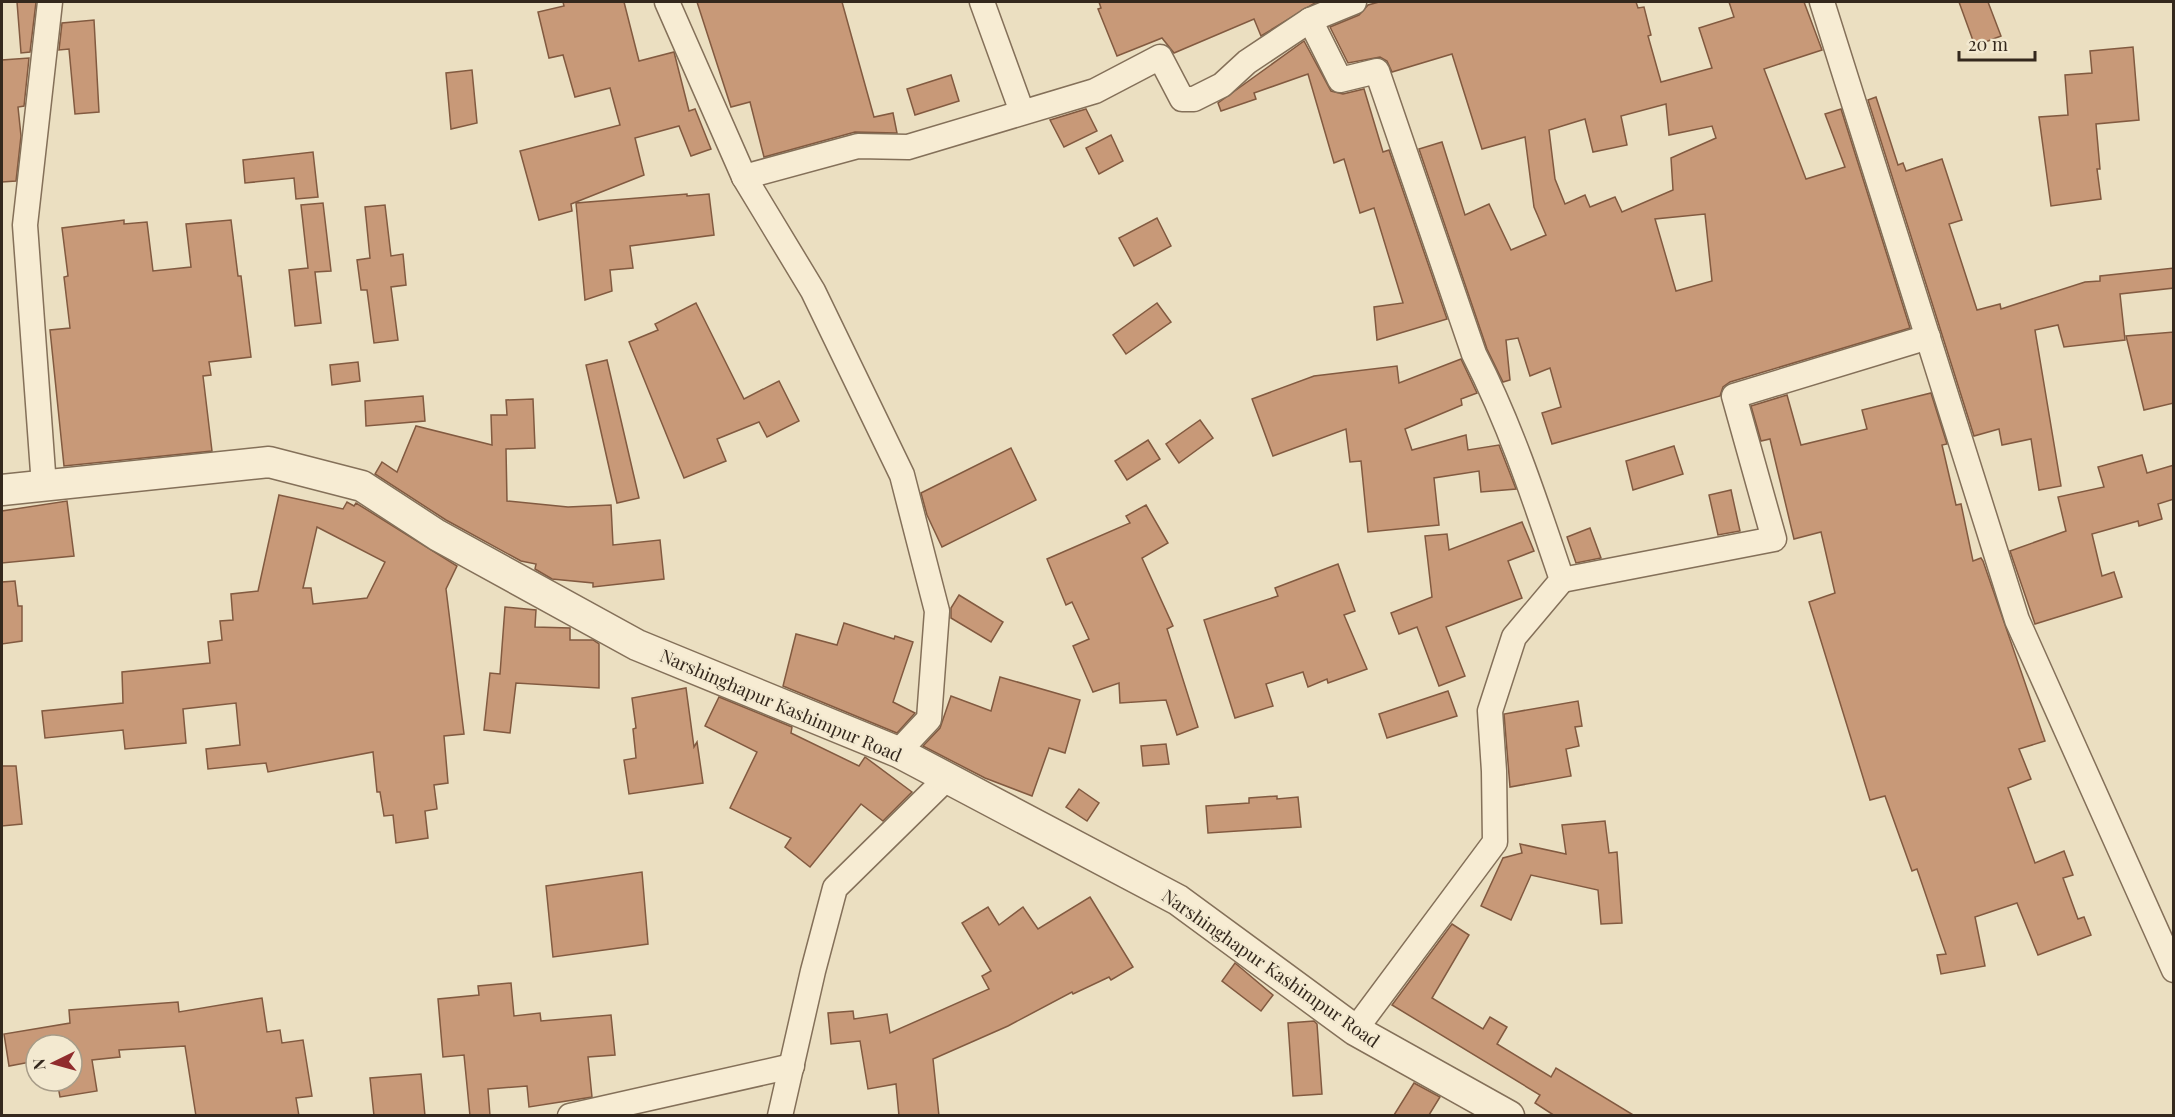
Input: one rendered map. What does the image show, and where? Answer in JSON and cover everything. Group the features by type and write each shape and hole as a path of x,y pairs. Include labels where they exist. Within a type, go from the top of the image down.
{"street":[{"path":"44,486 25,225 50,2"},
{"path":"667,2 744,177 813,291 902,475 937,611 929,719 898,752"},
{"path":"982,2 1022,112"},
{"path":"744,177 858,146 908,147 1095,91 1160,57 1182,99 1194,99 1222,85 1247,62 1310,20 1354,2"},
{"path":"1822,2 2018,620 2174,970"},
{"path":"1310,20 1340,80 1377,71 1470,343 1522,461 1562,580"},
{"path":"1355,1030 1495,843 1490,711 1514,637 1562,580 1774,539 1734,396 1928,337"},
{"name":"Narshinghapur Kashimpur Road","path":"2,490 269,462 362,486 437,536 637,645 898,752 1178,900 1355,1030 1509,1116"},
{"path":"780,1116 813,971 836,888 947,778"},
{"path":"570,1116 792,1066"}],"building":[{"path":"17,2 36,2 30,52 21,53"},
{"path":"563,2 624,2 639,61 674,52 689,111 695,109 711,149 691,156 679,126 635,138 644,175 571,204 572,211 539,220 520,151 620,125 610,88 575,97 563,55 549,58 538,12 564,6"},
{"path":"697,2 842,2 874,117 893,113 897,133 855,132 764,157 750,102 731,107"},
{"path":"1099,2 1315,3 1261,36 1254,19 1174,53 1162,38 1117,56 1098,9 1101,8"},
{"path":"1379,2 1636,2 1638,8 1644,7 1651,35 1648,36 1661,82 1712,68 1699,28 1734,17 1729,2 1804,2 1822,50 1764,69 1806,179 1845,167 1825,114 1841,109 1910,328 1730,382 1723,387 1720,396 1552,444 1542,413 1561,407 1550,368 1530,376 1518,338 1506,340 1510,380 1503,382 1487,349 1419,149 1442,142 1465,215 1489,204 1511,250 1546,235 1534,207 1525,137 1482,149 1452,54 1392,72 1387,61 1380,57 1348,63 1330,27 1359,15 1368,5","holes":["1666,104 1669,135 1712,126 1716,138 1671,158 1673,190 1622,212 1615,197 1590,207 1585,195 1565,204 1555,179 1549,130 1585,119 1593,152 1627,145 1621,116","1705,214 1712,281 1676,291 1655,219"]},
{"path":"1959,2 1988,2 2001,36 1975,46"},
{"path":"94,20 99,112 75,114 69,49 59,50 62,23"},
{"path":"1304,41 1331,91 1343,94 1364,89 1383,152 1389,150 1447,319 1377,340 1374,307 1403,303 1374,208 1360,213 1344,159 1334,163 1308,74 1254,93 1256,99 1221,111 1218,103"},
{"path":"2133,47 2139,120 2096,124 2100,169 2097,169 2101,199 2051,206 2039,117 2068,115 2065,75 2092,73 2090,51"},
{"path":"29,58 24,106 18,107 21,136 16,181 2,182 2,60"},
{"path":"472,70 477,123 451,129 446,73"},
{"path":"951,75 959,101 915,115 907,89"},
{"path":"1876,97 1898,165 1903,163 1906,171 1942,159 1962,220 1949,224 1977,310 2000,304 2001,309 2085,282 2100,281 2100,276 2174,268 2174,288 2120,294 2125,340 2064,347 2058,325 2035,330 2061,486 2039,490 2031,439 2002,445 1999,429 1974,436 1868,100"},
{"path":"1086,109 1097,131 1064,147 1050,120"},
{"path":"1111,135 1123,161 1099,174 1086,148"},
{"path":"313,152 318,197 296,199 294,178 245,183 243,160"},
{"path":"687,194 687,196 709,194 714,235 630,246 633,268 610,270 612,291 585,300 576,203"},
{"path":"323,203 331,271 315,272 321,323 295,326 289,270 308,268 301,205"},
{"path":"385,205 391,256 403,254 406,285 391,287 398,340 374,343 367,290 361,290 357,260 370,258 365,207"},
{"path":"1157,218 1171,246 1134,266 1119,238"},
{"path":"124,220 124,224 147,222 153,271 191,267 186,224 231,220 238,276 241,276 251,357 209,362 211,375 203,376 212,451 64,466 50,330 70,328 64,277 68,276 62,228"},
{"path":"696,303 744,399 779,381 799,421 767,437 759,422 717,439 726,461 684,478 629,342 658,330 655,324"},
{"path":"1157,303 1171,322 1126,354 1113,335"},
{"path":"2174,332 2174,403 2144,410 2126,336"},
{"path":"1461,359 1477,393 1461,399 1462,405 1405,429 1412,450 1466,435 1468,450 1499,445 1516,489 1481,492 1479,471 1434,478 1439,525 1368,532 1361,461 1350,462 1346,429 1273,456 1252,399 1314,376 1397,366 1399,383"},
{"path":"607,360 639,498 617,503 586,365"},
{"path":"358,362 360,381 332,385 330,365"},
{"path":"1931,393 1947,444 1942,445 1956,505 1961,504 1973,561 1981,558 1983,561 2045,741 2019,749 2031,779 2008,788 2035,863 2064,851 2073,875 2063,878 2078,919 2084,917 2091,935 2038,955 2017,903 1975,917 1985,966 1941,974 1937,955 1946,954 1917,869 1912,871 1885,796 1870,800 1809,602 1835,593 1821,532 1794,539 1770,439 1761,441 1751,406 1787,395 1801,445 1867,429 1862,410"},
{"path":"423,396 425,421 366,426 365,401"},
{"path":"533,399 535,448 506,449 507,501 568,507 611,505 613,545 660,540 664,579 593,587 593,583 552,579 535,569 536,564 521,561 446,520 375,474 382,462 397,472 416,426 492,445 491,415 507,415 506,400"},
{"path":"1200,420 1213,438 1179,463 1166,444"},
{"path":"1148,440 1160,459 1127,480 1115,461"},
{"path":"1674,446 1683,474 1633,490 1626,461"},
{"path":"1011,448 1036,500 942,547 927,515 921,493"},
{"path":"2142,455 2147,473 2174,465 2174,499 2158,504 2162,519 2139,526 2138,521 2092,534 2102,576 2114,572 2122,597 2035,624 2010,551 2066,531 2058,497 2104,487 2098,467"},
{"path":"1731,490 1740,531 1718,535 1709,495"},
{"path":"279,495 343,509 347,502 354,506 356,503 457,566 446,589 464,734 444,736 448,783 434,785 437,809 425,811 428,838 396,843 393,815 384,816 380,792 377,792 373,752 268,772 266,763 208,769 206,749 240,745 236,703 183,709 186,743 125,749 123,730 45,738 42,711 123,703 122,672 210,663 208,642 222,640 220,621 233,620 231,594 258,591","holes":["317,527 385,562 367,598 313,604 311,588 303,588"]},
{"path":"67,501 74,556 2,563 2,511"},
{"path":"1146,505 1168,543 1142,558 1173,626 1167,629 1198,727 1177,735 1166,700 1120,703 1119,683 1093,692 1073,646 1089,639 1072,602 1066,605 1047,559 1130,523 1126,516"},
{"path":"1522,522 1534,551 1508,561 1522,598 1446,627 1465,676 1439,686 1417,627 1399,634 1391,613 1432,597 1425,536 1447,534 1449,550"},
{"path":"1590,528 1601,558 1576,563 1567,537"},
{"path":"1338,564 1355,611 1344,615 1367,669 1328,683 1327,679 1308,687 1303,672 1266,684 1273,706 1235,718 1204,620 1278,596 1275,588"},
{"path":"15,581 18,606 22,606 22,641 2,644 2,582"},
{"path":"959,595 1003,622 991,642 951,618 951,608"},
{"path":"505,607 536,610 535,627 570,628 570,640 593,640 599,644 599,688 516,683 510,733 484,730 490,673 500,674"},
{"path":"844,623 894,639 895,636 913,642 893,702 915,713 897,733 783,686 796,634 837,645"},
{"path":"1000,677 1080,700 1065,753 1049,748 1032,796 985,778 923,746 940,728 951,696 991,711"},
{"path":"686,688 694,747 697,742 703,783 629,794 624,760 636,758 633,729 636,728 632,698"},
{"path":"1448,691 1457,716 1387,738 1379,714"},
{"path":"719,697 792,727 791,733 859,766 865,757 912,792 883,821 861,804 810,867 785,847 791,838 730,808 757,752 705,726"},
{"path":"1578,701 1582,726 1575,727 1579,746 1566,749 1571,776 1510,787 1504,714"},
{"path":"1166,744 1169,764 1143,766 1141,746"},
{"path":"2,766 16,766 22,824 2,826"},
{"path":"1079,789 1099,803 1087,821 1066,807"},
{"path":"1277,796 1277,799 1298,797 1301,827 1208,833 1206,806 1249,803 1249,798"},
{"path":"1605,821 1609,853 1617,852 1622,923 1601,924 1598,890 1531,875 1511,920 1481,906 1503,858 1522,853 1520,844 1566,854 1562,825"},
{"path":"642,872 648,944 553,957 546,886"},
{"path":"1090,897 1133,967 1111,980 1109,977 1073,994 1072,992 1008,1026 933,1059 939,1116 899,1116 896,1084 868,1089 860,1041 831,1044 828,1013 853,1011 854,1019 887,1014 890,1033 989,989 982,976 991,971 962,923 988,907 999,925 1023,907 1038,929"},
{"path":"1452,924 1469,935 1432,998 1483,1029 1490,1017 1507,1027 1497,1044 1551,1077 1556,1068 1635,1116 1555,1116 1535,1103 1540,1095 1392,1005"},
{"path":"1235,963 1273,995 1261,1011 1222,981"},
{"path":"511,983 514,1016 540,1013 541,1021 611,1015 615,1055 588,1057 592,1097 529,1107 527,1086 488,1089 490,1116 470,1116 464,1055 443,1057 438,999 479,995 478,986"},
{"path":"262,998 267,1032 280,1030 282,1043 303,1040 312,1096 296,1098 299,1116 196,1116 185,1046 119,1050 120,1057 92,1060 97,1091 60,1097 59,1093 84,1093 84,1033 24,1033 24,1063 9,1066 4,1034 70,1023 69,1010 178,1002 179,1012"},
{"path":"1314,1021 1317,1024 1322,1094 1293,1096 1288,1023"},
{"path":"421,1074 425,1116 374,1116 370,1078"},
{"path":"1414,1083 1440,1097 1429,1115 1394,1115"}]}
